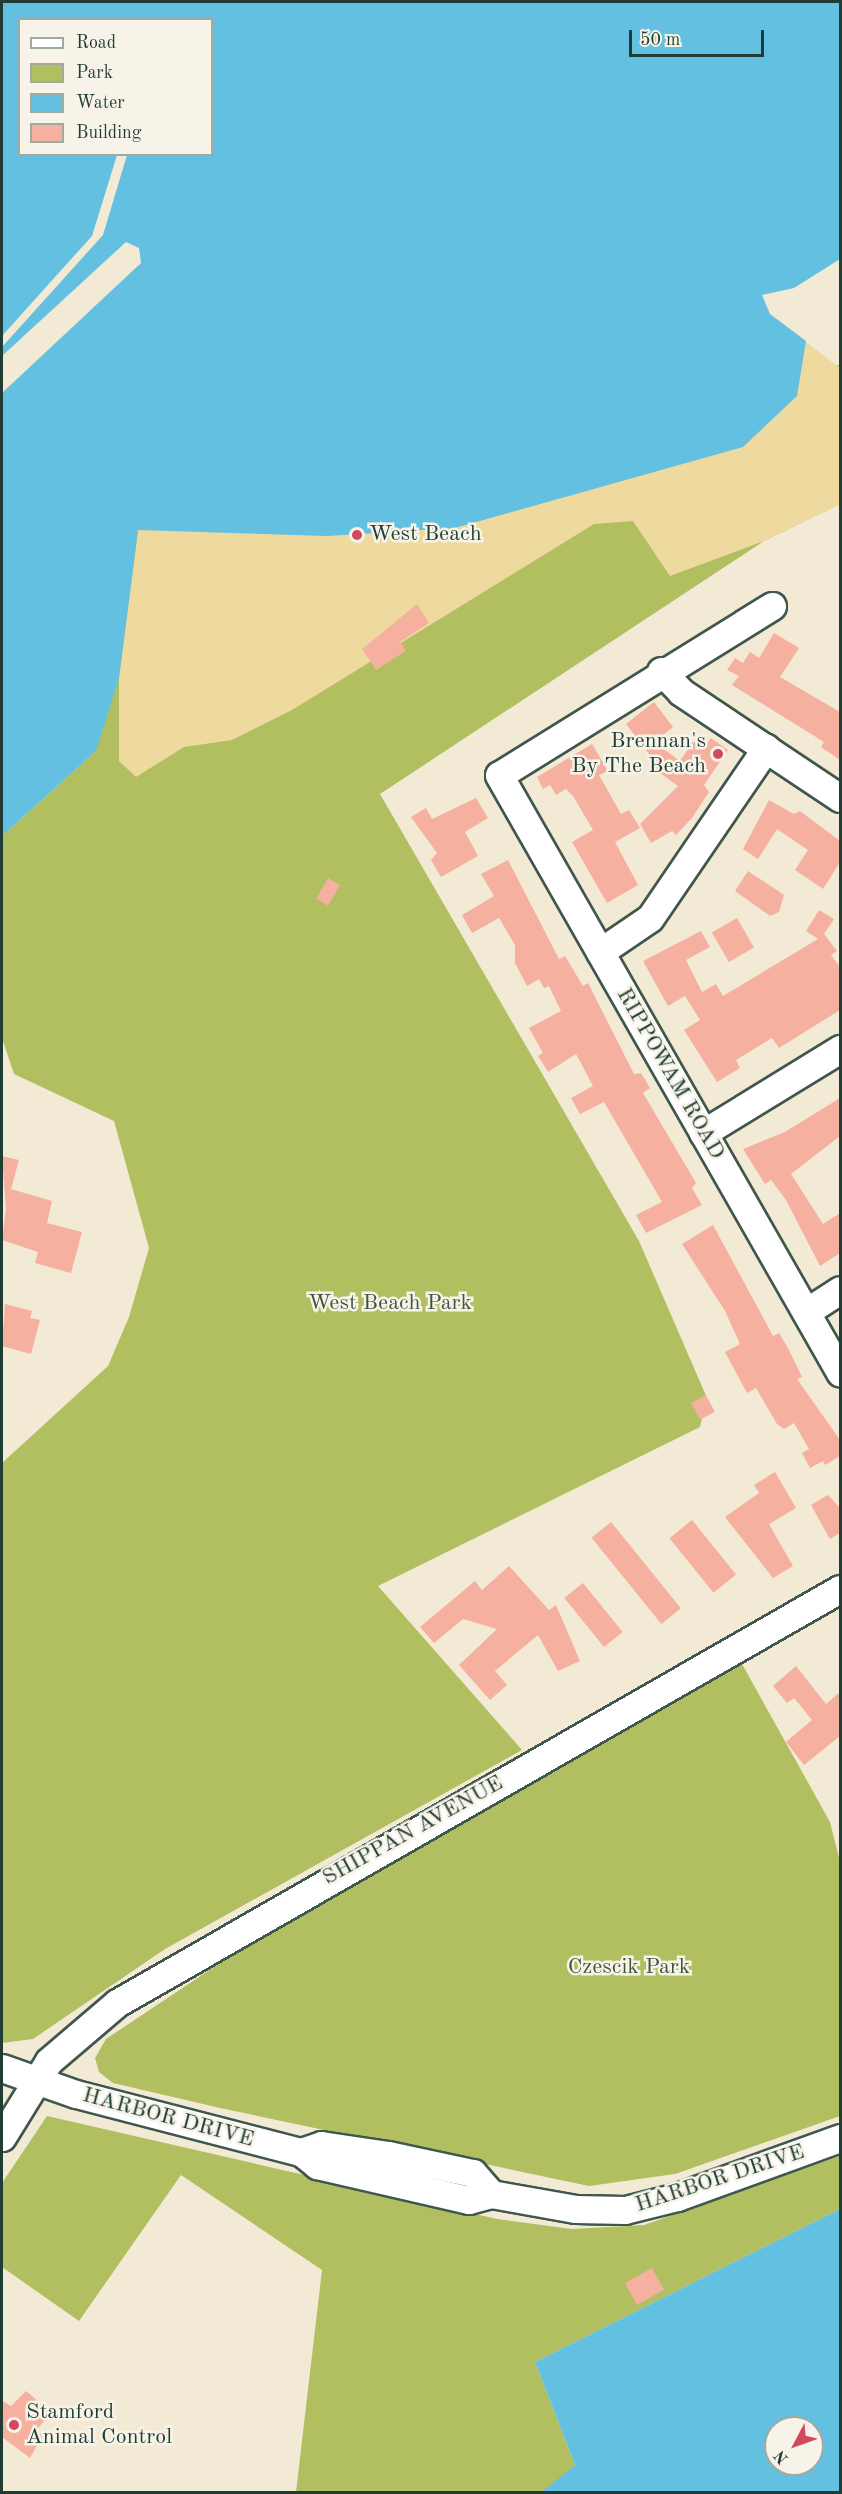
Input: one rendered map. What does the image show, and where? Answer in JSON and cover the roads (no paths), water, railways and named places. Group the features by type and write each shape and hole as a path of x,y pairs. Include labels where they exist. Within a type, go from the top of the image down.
{"street":[{"path":"772,606 661,671 681,692 840,798"},
{"name":"RIPPOWAM ROAD","path":"661,671 499,775 840,1372"},
{"path":"600,952 650,918 667,897 766,748"},
{"path":"703,1133 840,1049"},
{"path":"807,1312 840,1290"},
{"name":"SHIPPAN AVENUE","path":"2,2137 36,2080 64,2046 157,1977 840,1588"},
{"path":"2,2068 36,2080"},
{"name":"HARBOR DRIVE","path":"36,2080 301,2152 317,2165 385,2182 469,2200 491,2194 548,2206 625,2210 840,2138"}],"water":[{"path":"2,2 840,2 840,259 794,288 762,295 770,314 806,341 797,396 743,447 455,528 327,536 138,530 119,678 96,751 2,836"},
{"path":"840,2209 840,2492 542,2492 575,2465 535,2362"}],"place":[{"name":"West Beach","path":"357,535"},
{"name":"Brennan's By The Beach","path":"718,754"},
{"name":"Stamford Animal Control","path":"14,2425"}],"park label":[{"name":"West Beach Park","path":"390,1304"},
{"name":"Czescik Park","path":"629,1968"}]}
